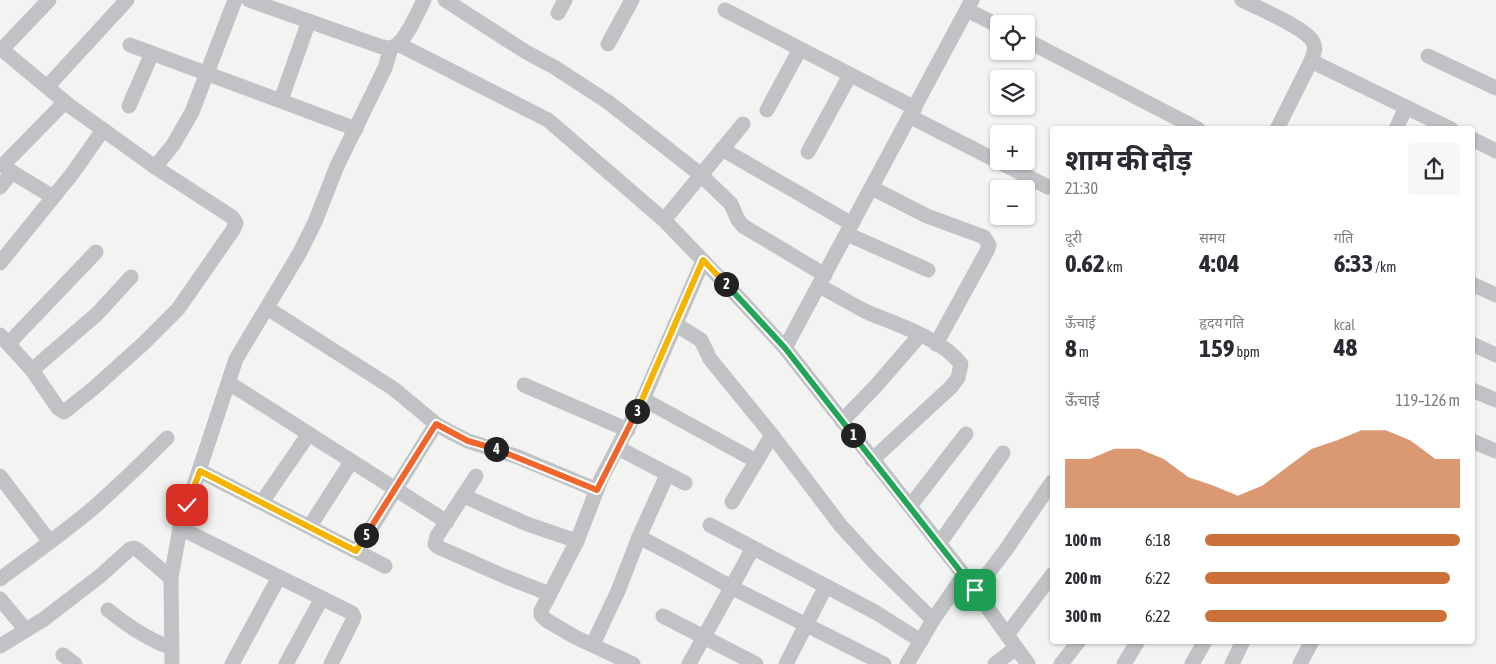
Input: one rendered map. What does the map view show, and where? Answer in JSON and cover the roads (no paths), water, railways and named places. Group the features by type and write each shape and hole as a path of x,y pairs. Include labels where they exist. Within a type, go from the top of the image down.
{"street":[{"path":"49,0 7,44 4,51 65,102 103,130 155,167 232,217 235,220 236,226 178,309 144,343 64,412 58,408 32,370 4,339 96,252"},
{"path":"47,87 127,0"},
{"path":"155,167 182,132 192,112 235,0"},
{"path":"249,0 382,47 394,46 548,120 664,220 785,348 964,575 1028,664"},
{"path":"172,664 171,578 180,528 236,359 303,246 315,222 336,166 356,129 394,46 406,34 424,0"},
{"path":"445,0 608,102 700,176 731,204 738,220 743,226 865,311 920,335 957,358 962,364 958,378 951,387 872,460"},
{"path":"608,44 632,0"},
{"path":"1242,0 1304,32 1313,42 1315,50 1311,61 1278,126"},
{"path":"785,348 970,5 990,19"},
{"path":"725,10 850,75 913,113 1048,187"},
{"path":"281,100 309,21"},
{"path":"130,45 208,72 356,129"},
{"path":"1035,45 1192,126"},
{"path":"767,110 800,49"},
{"path":"129,106 152,53"},
{"path":"1428,56 1496,88"},
{"path":"1311,61 1444,126"},
{"path":"808,152 850,75"},
{"path":"53,197 5,167 7,160 65,102"},
{"path":"1397,126 1406,107"},
{"path":"664,220 743,124"},
{"path":"0,263 76,168 103,130"},
{"path":"1475,141 1496,151"},
{"path":"722,149 850,229 928,270"},
{"path":"0,188 12,172"},
{"path":"872,188 927,216 984,237 989,245 936,344"},
{"path":"633,664 576,637 542,618 541,611 577,541 601,479 643,399 703,260"},
{"path":"32,370 98,314 131,277"},
{"path":"1475,286 1496,296"},
{"path":"267,308 394,389 436,424 468,441 510,454 597,490"},
{"path":"675,324 701,340 714,364 772,435 841,526 873,561 933,620"},
{"path":"842,420 875,387 920,335"},
{"path":"1475,345 1496,355"},
{"path":"229,383 446,522"},
{"path":"524,385 628,430"},
{"path":"1475,391 1496,400"},
{"path":"643,399 756,461"},
{"path":"356,551 436,424"},
{"path":"910,506 966,434"},
{"path":"262,502 308,435"},
{"path":"732,502 772,435"},
{"path":"0,579 50,542 119,485 168,438"},
{"path":"1475,442 1496,451"},
{"path":"618,448 685,483"},
{"path":"939,544 1003,453"},
{"path":"310,526 351,462"},
{"path":"200,471 385,566"},
{"path":"593,644 618,591 639,537 667,475"},
{"path":"0,476 50,542"},
{"path":"476,476 435,540 435,544 488,570 550,594"},
{"path":"975,590 1005,551 1050,485"},
{"path":"464,496 527,524 577,541"},
{"path":"710,525 875,612 921,641"},
{"path":"180,528 352,613 354,618 331,664"},
{"path":"639,537 681,558 731,587 884,664"},
{"path":"689,664 753,548"},
{"path":"0,646 44,619 92,582 130,549 138,550 171,578"},
{"path":"907,664 933,620 964,575"},
{"path":"232,664 279,577"},
{"path":"1007,635 1050,578"},
{"path":"786,664 826,586"},
{"path":"286,664 322,598"},
{"path":"0,599 26,630"},
{"path":"108,610 140,634 154,642 172,648"},
{"path":"663,616 756,664"},
{"path":"1061,664 1077,644"},
{"path":"1124,664 1136,644"},
{"path":"1192,664 1203,644"},
{"path":"1232,664 1242,644"},
{"path":"1300,664 1310,644"},
{"path":"995,664 1016,648"}]}
